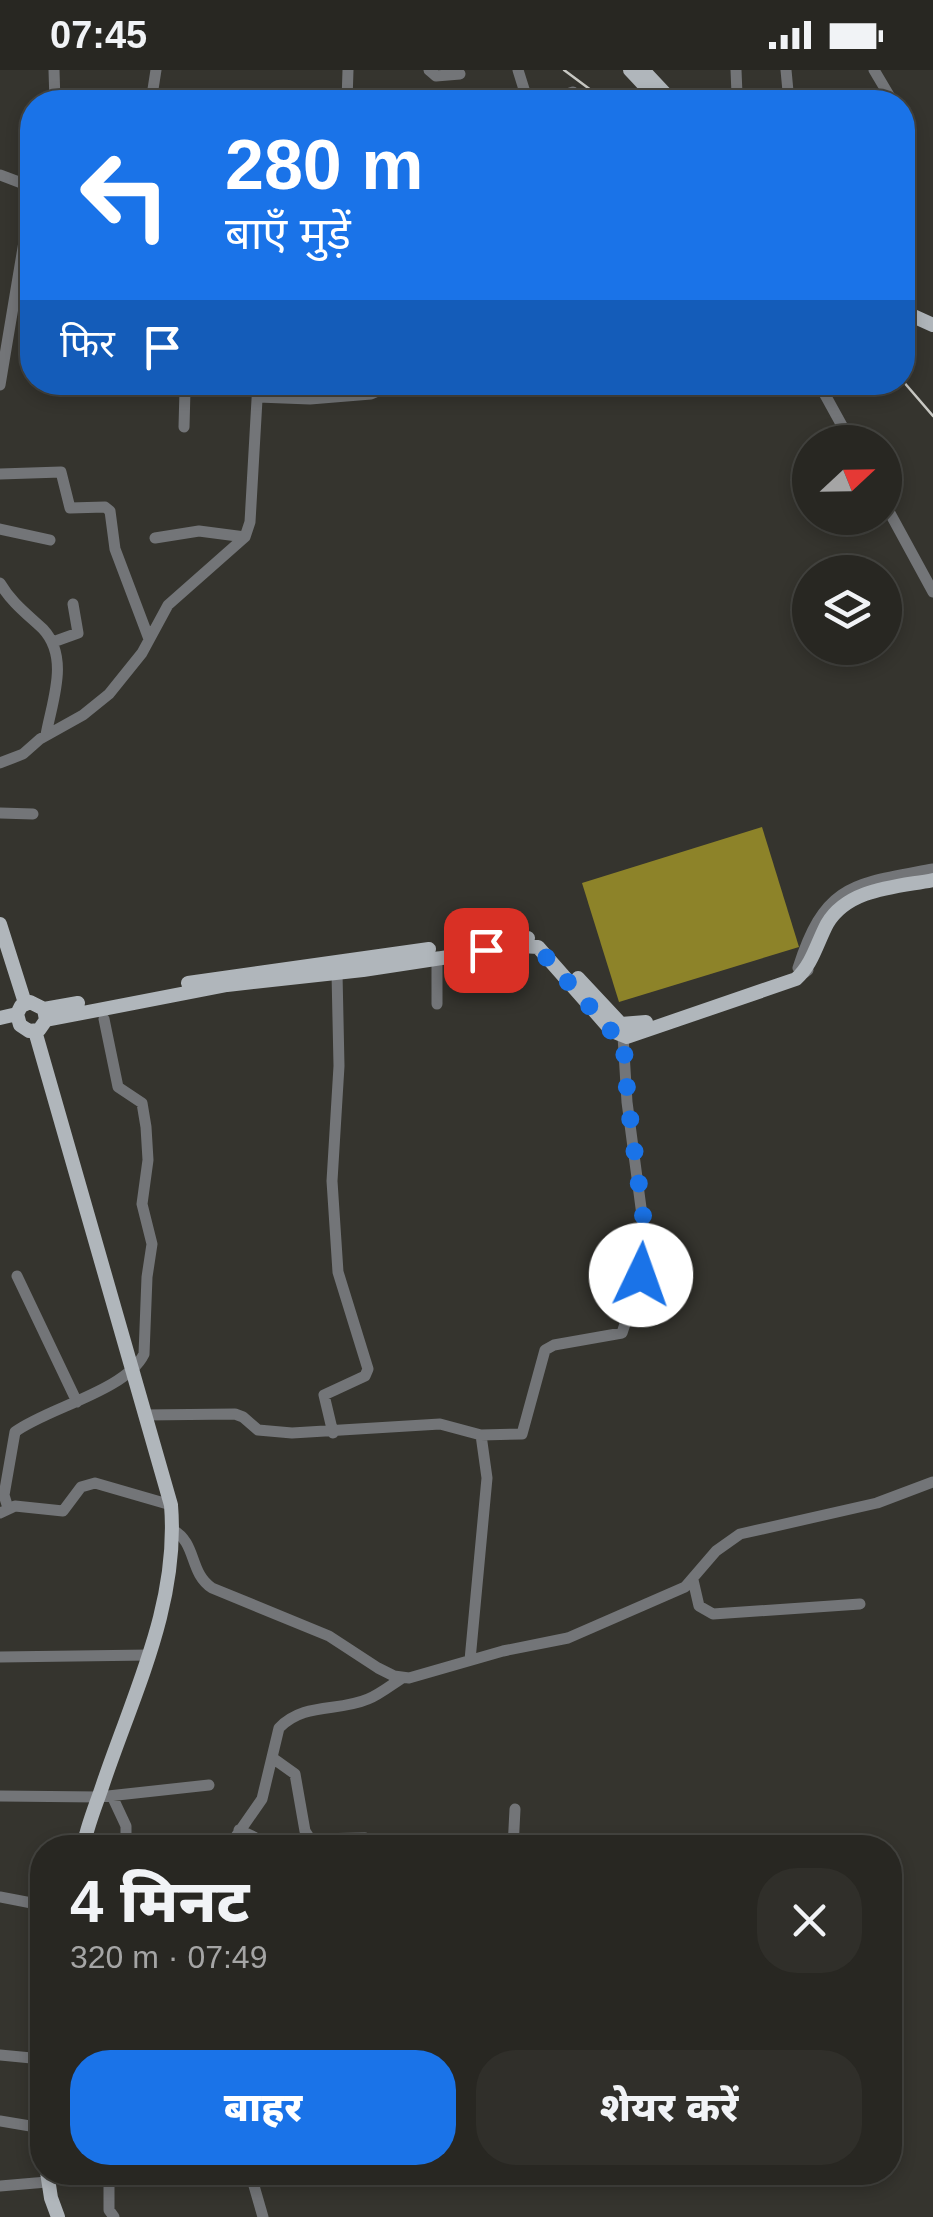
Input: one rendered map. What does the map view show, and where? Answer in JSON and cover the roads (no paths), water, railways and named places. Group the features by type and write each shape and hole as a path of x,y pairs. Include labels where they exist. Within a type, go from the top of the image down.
{"main road":[{"path":"630,70 649,90"},
{"path":"643,70 662,90"},
{"path":"42,1020 227,985 521,946 538,948 612,1032 623,1036 796,979 824,918 841,900 868,886 933,877"},
{"path":"0,924 24,1029 42,1020 220,977 523,937 540,940 552,948 618,1021 633,1025 779,979 803,967"},
{"path":"0,1027 36,1002 130,1369 172,1505 170,1585 106,1796 89,1835"},
{"path":"0,1018 20,1014"},
{"path":"49,2185 58,2217"}],"street":[{"path":"428,70 436,76 460,74"},
{"path":"0,385 20,281"},
{"path":"184,427 185,395"},
{"path":"0,763 22,754 109,694 130,671 176,595 245,537 250,522 258,395"},
{"path":"291,395 310,399 360,395"},
{"path":"825,395 842,425"},
{"path":"0,474 61,472 70,508 110,511 115,549 148,639"},
{"path":"0,529 50,540"},
{"path":"155,538 199,531 245,537"},
{"path":"902,535 933,592"},
{"path":"0,583 53,642 58,666 46,735"},
{"path":"53,642 79,632 73,604"},
{"path":"0,813 33,814"},
{"path":"436,957 438,1004"},
{"path":"333,1432 324,1395 365,1376 368,1369 338,1272 332,1181 339,1066 337,973"},
{"path":"104,1020 118,1087 142,1103 146,1127 148,1160 142,1204 152,1244 144,1354 130,1369 77,1402 15,1432 4,1511 22,1506 63,1510 81,1487 95,1483 172,1505"},
{"path":"144,1414 235,1414 258,1430 333,1432 440,1424 482,1435 518,1435 524,1430 541,1358 549,1347 614,1336 624,1329 641,1275 646,1238 623,1036"},
{"path":"17,1276 77,1402"},
{"path":"470,1660 487,1478 482,1435"},
{"path":"236,1835 262,1799 279,1728 288,1720 311,1709 363,1701 402,1678 568,1638 676,1592 693,1580 716,1550 740,1534 877,1503 933,1482"},
{"path":"174,1530 186,1538 196,1572 204,1584 329,1636 378,1668 402,1678"},
{"path":"693,1580 699,1606 713,1614 860,1604"},
{"path":"0,1657 150,1655"},
{"path":"274,1759 295,1774 307,1835"},
{"path":"0,1796 106,1796 209,1784"},
{"path":"106,1796 126,1826 126,1835"},
{"path":"514,1835 515,1810"},
{"path":"239,1830 250,1835"},
{"path":"0,1896 30,1902"},
{"path":"0,2055 30,2058"},
{"path":"0,2120 30,2126"},
{"path":"0,2186 30,2180"},
{"path":"109,2185 114,2217"},
{"path":"254,2185 263,2217"}],"railway":[{"path":"564,70 591,90"},
{"path":"915,395 933,416"}]}
